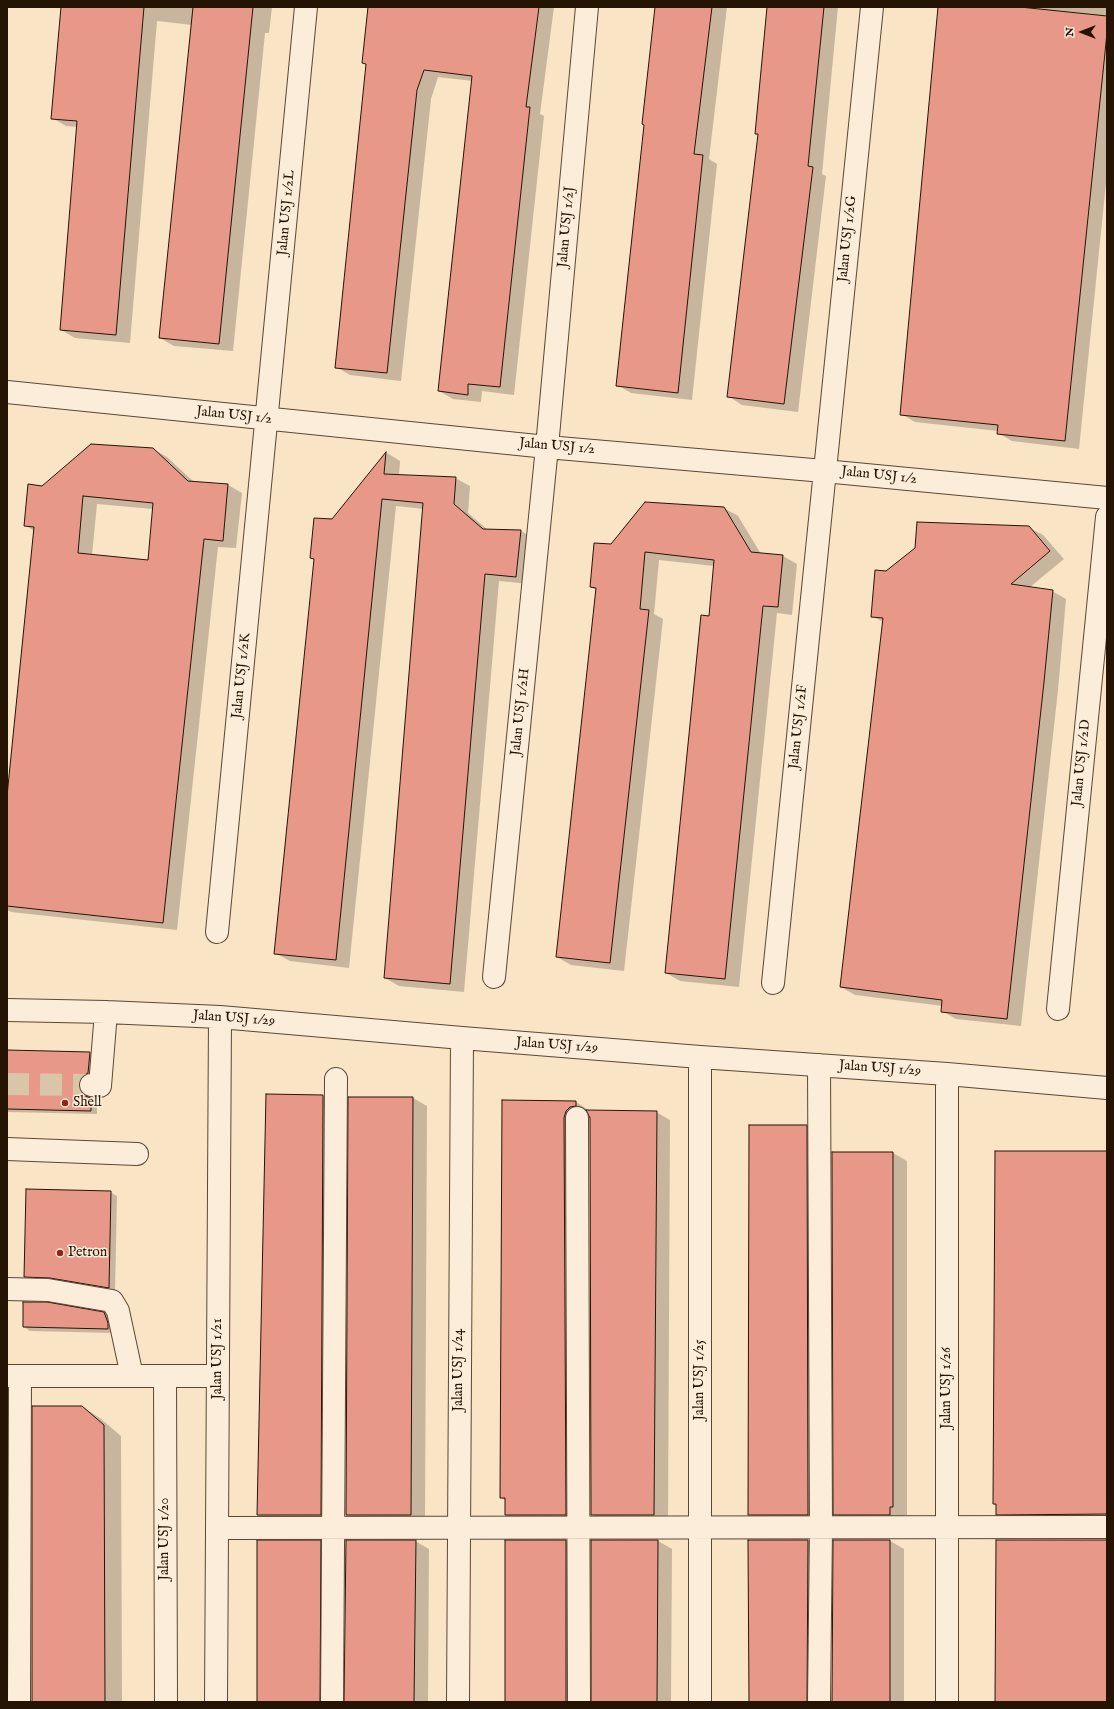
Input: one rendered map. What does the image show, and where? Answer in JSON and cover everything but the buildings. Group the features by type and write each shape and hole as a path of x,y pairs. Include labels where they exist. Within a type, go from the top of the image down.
{"street":[{"name":"Jalan USJ 1/2L","path":"267,419 306,7"},
{"name":"Jalan USJ 1/2J","path":"547,447 587,7"},
{"name":"Jalan USJ 1/2G","path":"824,471 872,7"},
{"name":"Jalan USJ 1/2","path":"7,392 547,447 824,471 1107,498"},
{"name":"Jalan USJ 1/2K","path":"217,932 267,419"},
{"name":"Jalan USJ 1/2H","path":"494,977 547,447"},
{"name":"Jalan USJ 1/2F","path":"773,983 824,471"},
{"name":"Jalan USJ 1/2D","path":"1058,1009 1107,517"},
{"name":"Jalan USJ 1/29","path":"7,1010 106,1012 220,1017 462,1038 700,1057 947,1074 1107,1088"},
{"path":"91,1085 100,1086 106,1012"},
{"name":"Jalan USJ 1/21","path":"216,1702 220,1017"},
{"name":"Jalan USJ 1/24","path":"458,1702 462,1038"},
{"name":"Jalan USJ 1/25","path":"700,1057 700,1702"},
{"path":"818,1065 821,1527 819,1702"},
{"name":"Jalan USJ 1/26","path":"947,1074 947,1702"},
{"path":"332,1702 336,1079"},
{"path":"577,1118 580,1527 579,1702"},
{"path":"7,1149 137,1154"},
{"path":"7,1289 48,1290 112,1301 118,1311 132,1376"},
{"path":"19,1702 13,1376 218,1376"},
{"name":"Jalan USJ 1/20","path":"165,1376 166,1702"},
{"path":"217,1528 1107,1526"}],"tunnel":[{"path":"7,1084 91,1085"}],"place":[{"name":"Shell","path":"65,1103"},
{"name":"Petron","path":"60,1253"}]}
